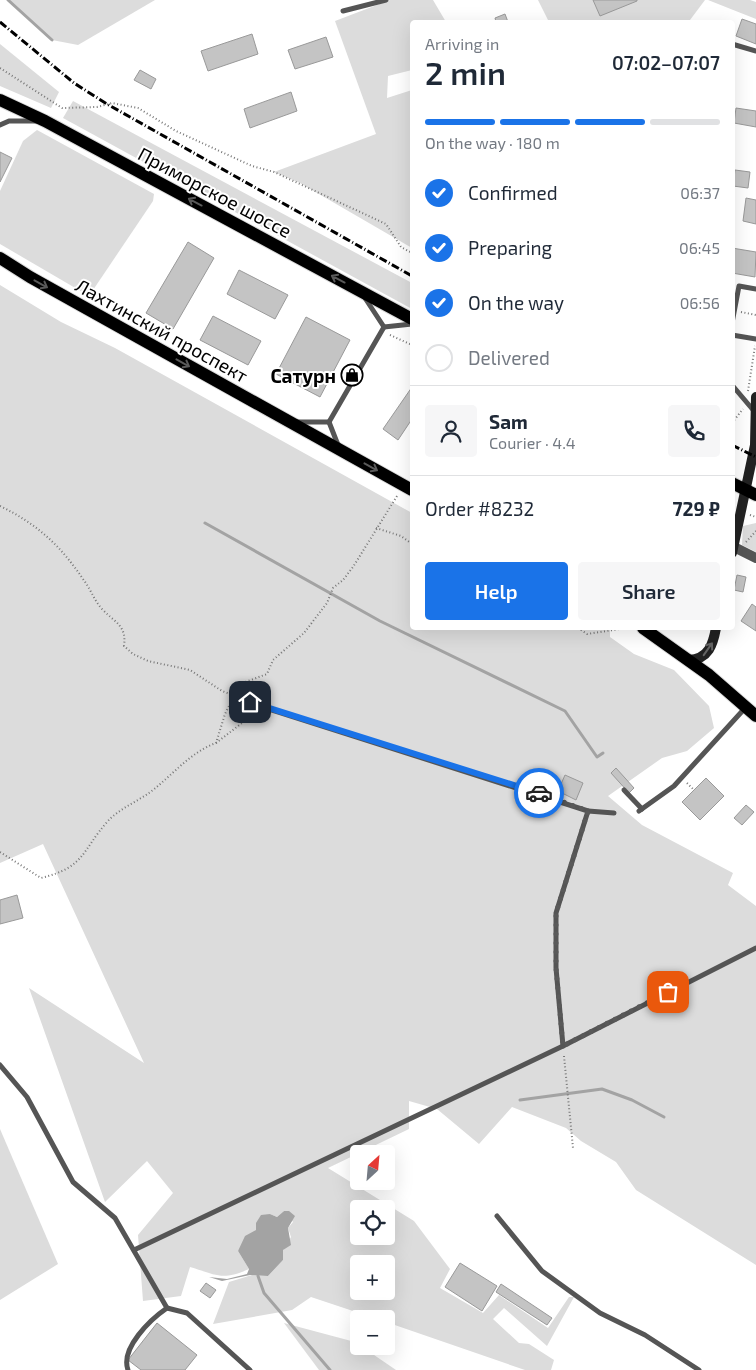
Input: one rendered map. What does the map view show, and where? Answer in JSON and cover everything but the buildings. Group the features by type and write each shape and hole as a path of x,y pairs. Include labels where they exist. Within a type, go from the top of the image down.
{"main road":[{"name":"Приморское шоссе","path":"0,100 44,121 410,317"},
{"name":"Лахтинский проспект","path":"0,258 24,274 410,489"},
{"path":"735,550 751,492 755,445 756,397"},
{"path":"735,484 751,492"},
{"path":"646,630 690,660 751,711"},
{"path":"690,660 699,660 707,654 713,644 716,630"}],"street":[{"path":"735,550 756,558"}],"lane":[{"path":"343,12 386,0"},
{"path":"735,45 756,51"},
{"path":"0,125 9,121 44,121"},
{"path":"0,254 24,274"},
{"path":"735,311 739,286 756,289"},
{"path":"361,292 382,329"},
{"path":"382,329 410,324"},
{"path":"329,422 382,329"},
{"path":"735,336 756,339"},
{"path":"735,389 756,413"},
{"path":"288,421 329,422"},
{"path":"329,422 340,450"},
{"path":"250,702 588,811 614,813"},
{"path":"624,790 640,810 674,786 751,711"},
{"path":"563,1046 556,968 556,913 588,811"},
{"path":"134,1250 563,1046 756,948"},
{"path":"0,1064 27,1097 73,1182 116,1218 167,1308 187,1313 250,1370"},
{"path":"496,1216 542,1271 600,1313 645,1335 700,1370"},
{"path":"128,1370 126,1365 131,1346 155,1316 167,1308"}],"path":[{"path":"0,68 62,108 97,107 112,103 138,108 176,131 210,147 252,166 274,172 386,224 401,247 410,252"},
{"path":"735,311 756,315"},
{"path":"382,329 410,345"},
{"path":"735,419 747,404 756,339"},
{"path":"216,743 234,694 240,684 267,674 273,660 304,633 326,602 333,588 343,580 353,567 398,496"},
{"path":"0,506 37,527 65,554 101,608 121,626 125,635 124,646 133,654 159,665 190,670 222,691 234,694 250,702"},
{"path":"376,528 401,536 410,543"},
{"path":"735,550 756,531"},
{"path":"581,630 587,634 613,630"},
{"path":"0,852 41,878 57,874 75,865 109,820 149,792 202,748 216,743 242,723"},
{"path":"563,1046 573,1148"}],"shaded area":[{"path":"8,0 155,0 78,45 52,40"},
{"path":"390,0 433,0 445,20 410,20 410,70 388,76 387,98 410,91 410,247 300,183 274,172 376,134 335,21"},
{"path":"538,0 705,0 690,20 548,20"},
{"path":"708,0 750,0 756,2 756,19"},
{"path":"0,44 59,92 51,108 0,86"},
{"path":"73,101 410,282 410,308 63,118"},
{"path":"37,130 154,194 153,201 89,296 0,244 0,191 23,141"},
{"path":"0,285 61,322 115,348 410,512 410,630 610,630 610,637 634,654 674,670 709,706 714,728 687,751 662,758 608,796 642,825 733,873 728,885 756,906 756,1265 636,1190 616,1162 581,1141 566,1128 512,1107 479,1144 437,1109 409,1101 409,1129 376,1145 350,1145 350,1157 328,1168 350,1182 350,1190 364,1190 380,1200 350,1200 350,1245 395,1245 395,1209 414,1221 450,1269 440,1288 483,1313 499,1295 548,1328 569,1297 574,1297 547,1346 504,1308 493,1319 519,1343 529,1344 554,1360 551,1370 525,1370 395,1325 395,1310 350,1310 311,1297 292,1310 213,1324 229,1282 252,1275 268,1276 283,1260 283,1250 291,1237 288,1228 293,1222 284,1211 277,1217 270,1214 238,1251 249,1269 232,1275 220,1276 190,1267 181,1296 143,1301 138,1235 173,1193 147,1161 105,1202 29,988 144,1063 43,844 0,863"},
{"path":"756,523 756,552 742,545 743,526"},
{"path":"0,1129 58,1264 0,1300"},
{"path":"284,1211 289,1211 295,1216 288,1228 291,1245 283,1250 283,1260 268,1276 250,1275 222,1281 209,1277 227,1279 247,1274 249,1269 238,1251 245,1236 256,1230 256,1223 261,1215 270,1214 277,1217"},
{"path":"284,1323 350,1341 350,1355 374,1355 396,1370 319,1370"}],"waterway":[{"path":"8,0 52,40"},
{"path":"205,523 380,621 565,711 597,757 603,753"},
{"path":"520,1100 602,1089 632,1100 664,1117"},
{"path":"258,1276 264,1293 330,1370"}],"railway":[{"path":"0,22 74,83 107,104 410,275"},
{"path":"735,446 756,457"}],"way so far":[{"path":"539,793 588,811 556,913 556,968 563,1046 668,992"}],"place":[{"name":"Сатурн","path":"352,375"}],"route":[{"path":"250,702 539,793"}]}
